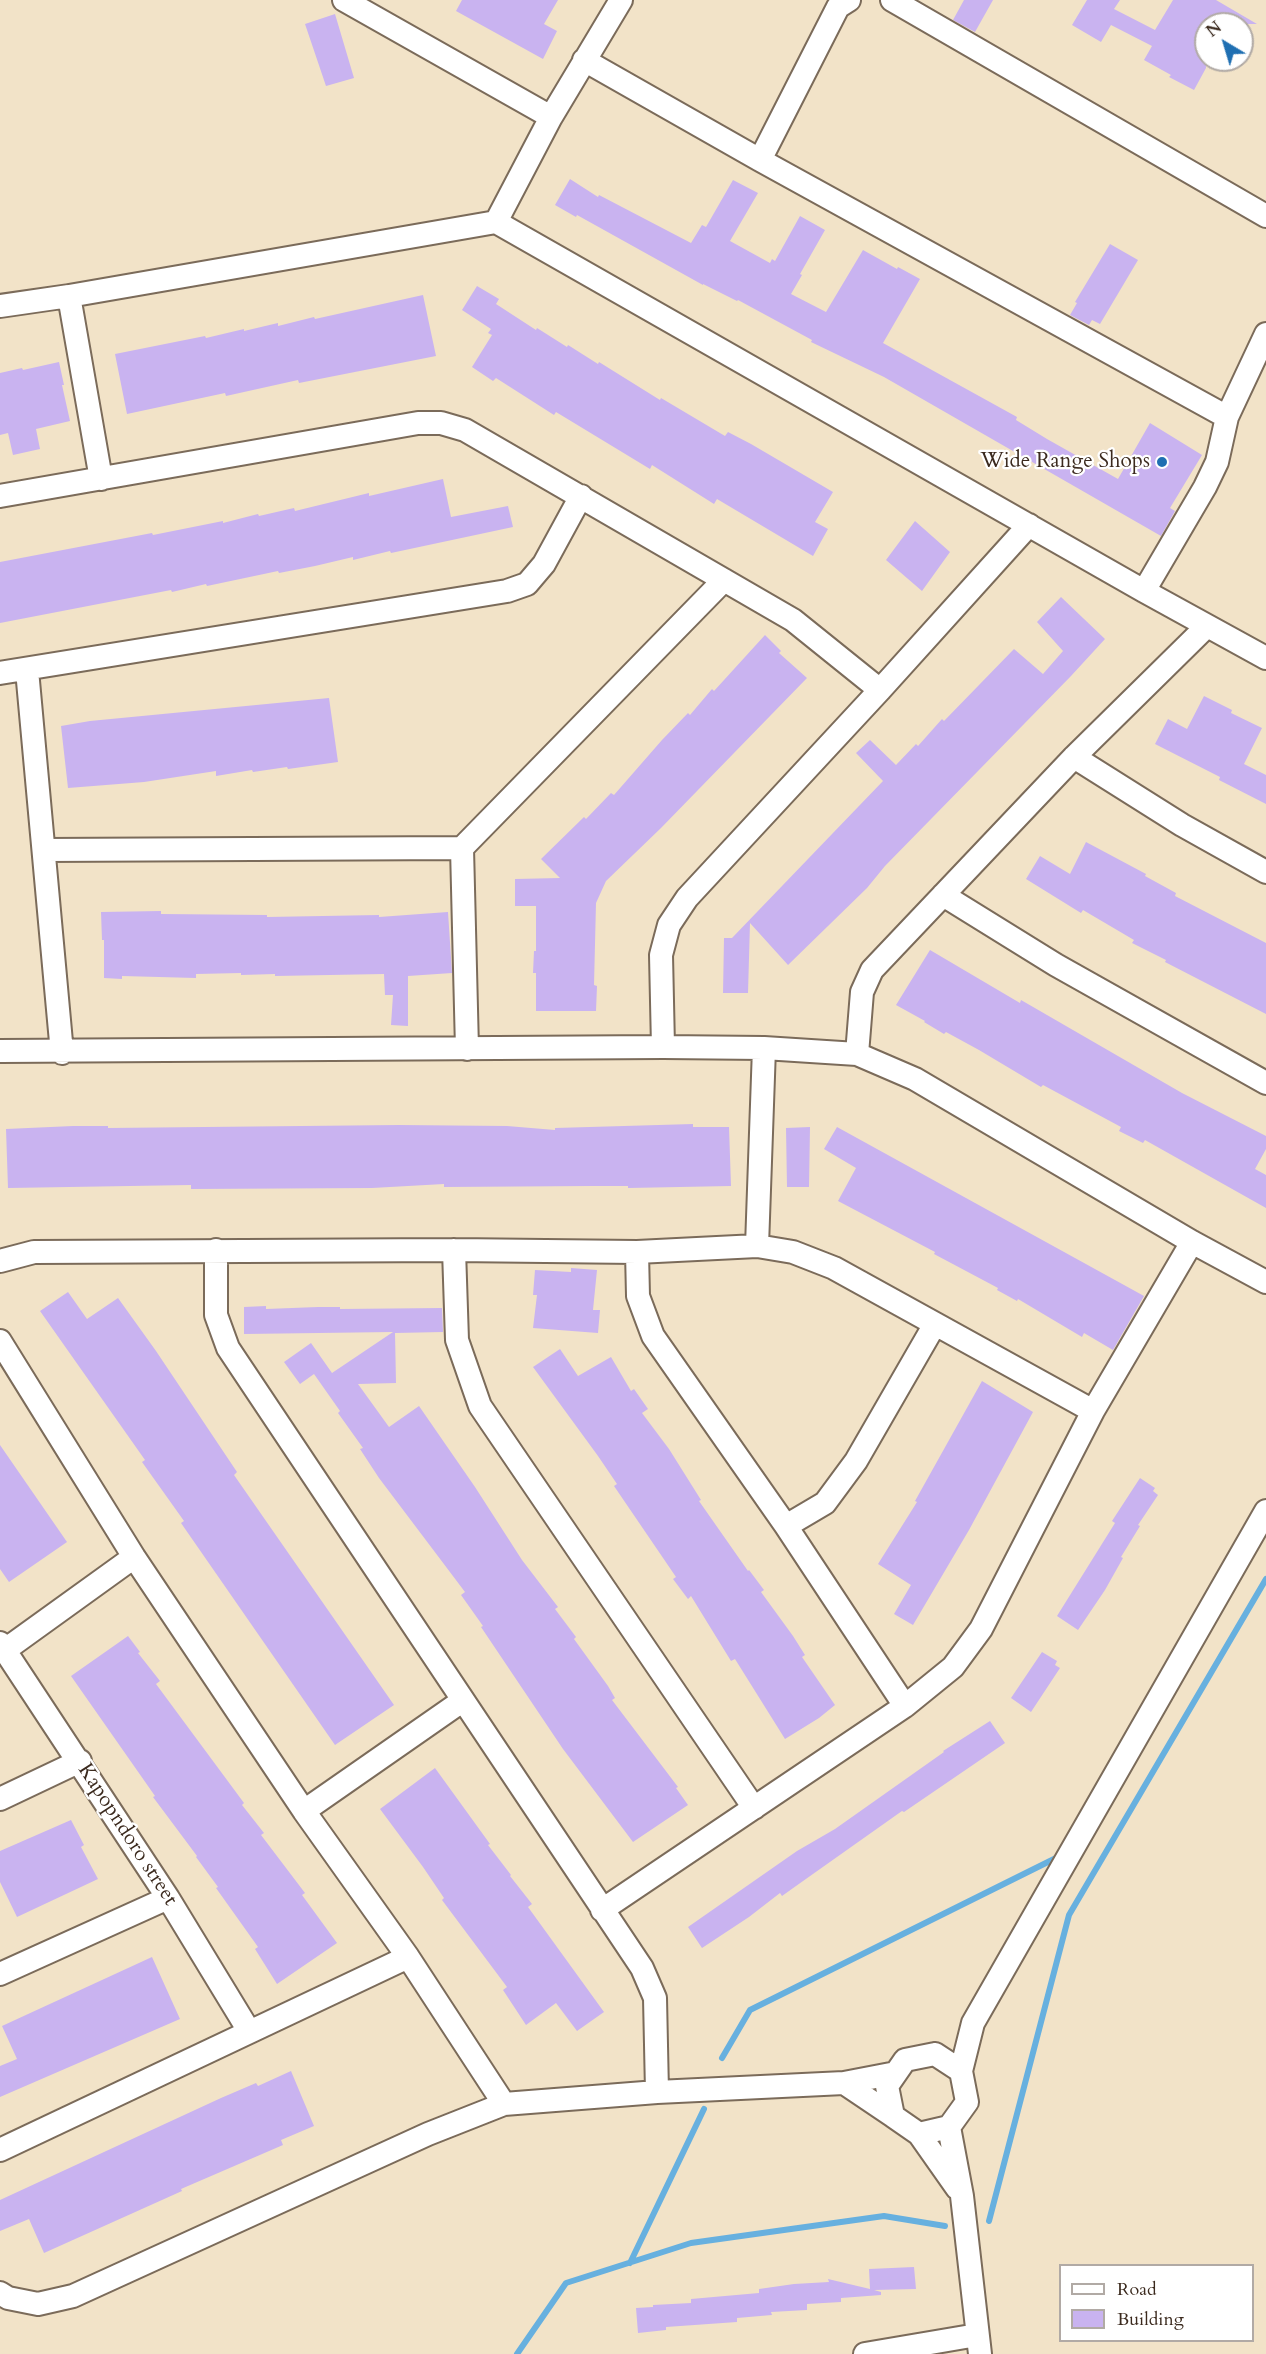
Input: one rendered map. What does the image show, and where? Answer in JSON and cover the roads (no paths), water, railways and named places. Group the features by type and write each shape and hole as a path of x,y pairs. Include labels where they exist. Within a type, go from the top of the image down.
{"street":[{"path":"344,0 551,117"},
{"path":"496,222 551,117 621,0"},
{"path":"760,160 838,7 849,0"},
{"path":"892,0 1266,216"},
{"path":"584,60 760,160 1227,417"},
{"path":"0,306 496,222 1144,591 1266,658"},
{"path":"69,296 101,479"},
{"path":"1144,591 1217,462 1227,417 1266,334"},
{"path":"0,496 418,423 441,423 465,430 793,620 880,690"},
{"path":"0,674 507,591 527,584 544,564 581,496"},
{"path":"663,1047 661,955 669,925 687,898 1029,525"},
{"path":"44,850 462,848 723,580"},
{"path":"857,1053 862,992 872,970 1074,757 1207,626"},
{"path":"27,670 62,1053"},
{"path":"1074,757 1182,825 1266,872"},
{"path":"462,848 467,1048"},
{"path":"943,895 1056,965 1266,1083"},
{"path":"0,1051 62,1053 663,1047 764,1048 857,1053 915,1079 1192,1242 1266,1282"},
{"path":"758,1246 764,1048"},
{"path":"602,1910 905,1706 953,1667 981,1629 1094,1411 1192,1242"},
{"path":"0,1261 34,1252 454,1250 637,1252 758,1246 793,1252 834,1268 1094,1411"},
{"path":"216,1250 216,1315 228,1348 642,1968 655,1998 657,2092"},
{"path":"454,1250 457,1340 480,1406 754,1808"},
{"path":"637,1252 638,1296 653,1336 786,1526 905,1706"},
{"path":"786,1526 825,1503 856,1461 935,1324"},
{"path":"0,1341 134,1557 304,1811 408,1957 504,2104"},
{"path":"919,2133 949,2127 967,2102 961,2071 973,2023 1266,1511"},
{"path":"3,1647 134,1557"},
{"name":"Kapopndoro street","path":"3,1647 168,1898 249,2031"},
{"path":"304,1811 462,1701"},
{"path":"0,1799 80,1761"},
{"path":"0,1974 168,1898"},
{"path":"0,2150 408,1957"},
{"path":"893,2116 887,2086 905,2060 935,2054 973,2023"},
{"path":"935,2054 961,2071"},
{"path":"0,2293 8,2298 38,2304 73,2296 417,2139 504,2104 657,2092 844,2083 896,2073"},
{"path":"844,2083 919,2133 962,2196"},
{"path":"865,2354 978,2344 962,2196 949,2127"}],"waterway":[{"path":"989,2221 1069,1915 1266,1579"},
{"path":"722,2058 750,2010 1060,1856"},
{"path":"630,2263 704,2109"},
{"path":"517,2354 566,2283 691,2243 884,2216 945,2226"}],"place":[{"name":"Wide Range Shops","path":"1162,462"}]}
